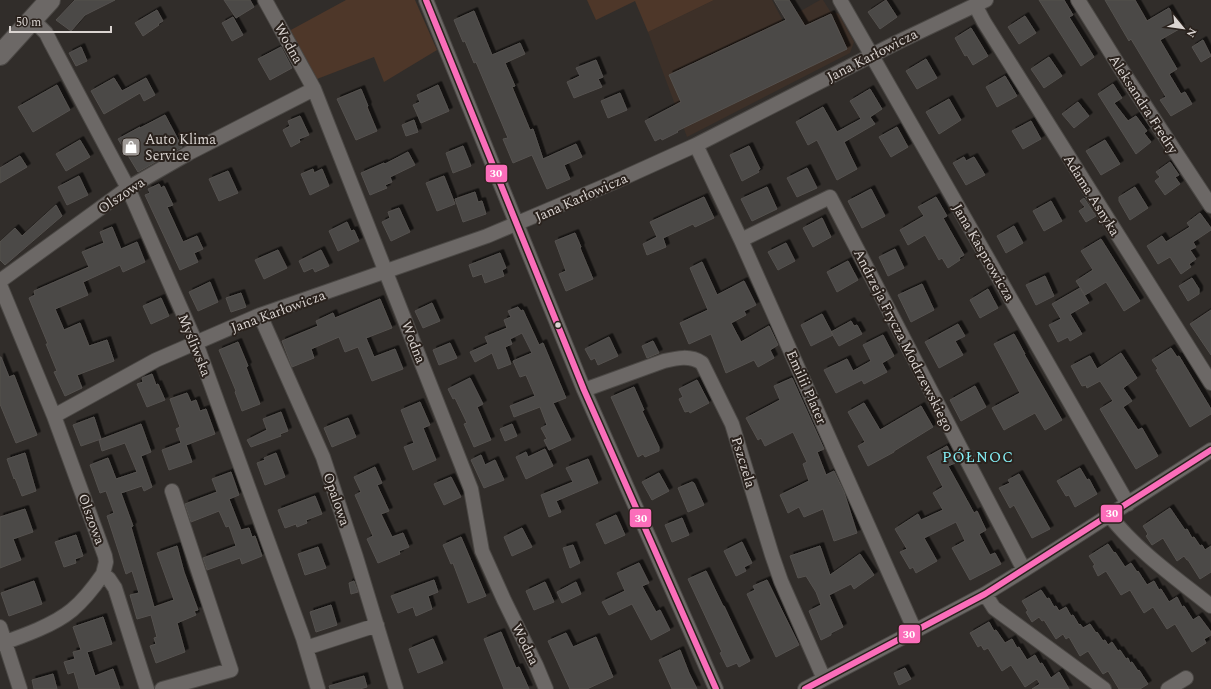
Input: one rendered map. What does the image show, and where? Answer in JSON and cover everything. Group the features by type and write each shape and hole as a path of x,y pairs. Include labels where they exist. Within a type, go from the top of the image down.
{"main road":[{"path":"0,55 50,0"}],"street":[{"name":"Wodna","path":"265,0 314,89 471,489 482,551 546,689"},
{"path":"426,0 584,390 716,689"},
{"name":"Jana Kasprowicza","path":"840,0 1128,504"},
{"name":"Aleksandra Fredry","path":"1078,0 1121,69 1211,206"},
{"name":"Jana Karłowicza","path":"54,416 156,360 260,315 386,272 516,224 623,178 696,145 871,55 981,2"},
{"name":"Adama Asnyka","path":"981,2 984,22 1211,383"},
{"name":"Myśliwska","path":"32,20 50,37 55,50 128,188 196,343 306,648 318,689"},
{"name":"Olszowa","path":"0,281 128,188 189,153 314,89"},
{"name":"Emilii Plater","path":"696,145 741,240 915,631"},
{"name":"Andrzeja Frycza Modrzewskiego","path":"741,240 830,197 1024,570"},
{"name":"Olszowa","path":"0,285 54,416 105,556 105,569 103,574"},
{"name":"Opalowa","path":"260,315 323,457 356,557 396,689"},
{"name":"Pszczela","path":"584,390 670,359 687,358 702,364 732,424 777,568 824,679"},
{"path":"805,689 985,594 1211,450"},
{"path":"162,689 231,670 172,491"},
{"path":"1110,515 1120,529 1143,551 1211,606"},
{"path":"3,643 44,626 65,615 77,605 103,574 116,588 147,689"},
{"path":"985,594 994,608 1104,689"},
{"path":"306,648 377,624"},
{"path":"0,627 3,643 20,689"},
{"path":"1168,689 1186,678"}],"shaded area":[{"path":"346,0 415,0 437,50 384,82 374,57 317,79 289,31"},
{"path":"587,0 714,0 648,32 635,1 596,20"},
{"path":"714,0 772,0 783,21 820,0 823,0 830,11 839,14 854,42 850,53 687,137 648,32"}],"building":[{"path":"75,0 115,0 85,15 71,31 56,20"},
{"path":"224,0 250,0 254,7 236,18"},
{"path":"774,0 789,0 805,26 831,14 847,49 677,131 678,132 662,140 661,138 655,141 645,121 681,102 669,75 786,20"},
{"path":"886,0 897,17 880,29 868,12"},
{"path":"1039,0 1064,0 1073,15 1069,17 1094,57 1081,66"},
{"path":"1105,0 1135,0 1147,21 1169,8 1181,28 1160,40 1177,69 1169,74 1181,94 1185,92 1192,104 1171,116 1160,100 1166,97 1131,39 1129,41"},
{"path":"157,10 163,21 143,36 135,23"},
{"path":"474,11 492,55 520,43 525,54 505,63 515,86 512,87 530,130 533,129 543,159 576,144 582,157 564,165 570,179 547,189 532,155 513,163 503,139 508,138 476,62 474,63 465,41 463,42 454,20"},
{"path":"1025,16 1036,33 1019,44 1008,27"},
{"path":"233,17 243,35 232,41 222,23"},
{"path":"971,28 988,56 973,65 967,55 965,56 955,38"},
{"path":"1203,40 1211,56 1201,62 1192,47"},
{"path":"81,47 87,61 76,66 69,53"},
{"path":"281,47 292,68 270,80 258,59"},
{"path":"1049,57 1062,76 1044,88 1031,69"},
{"path":"926,59 937,78 917,89 906,71"},
{"path":"596,60 603,77 598,79 602,87 574,98 567,82 580,76 576,68"},
{"path":"1005,76 1017,96 997,107 986,87"},
{"path":"114,78 122,91 146,78 155,95 144,101 140,93 104,114 91,91"},
{"path":"1113,84 1122,98 1114,103 1128,121 1136,116 1147,131 1144,133 1151,142 1136,154 1098,94"},
{"path":"57,85 70,110 33,132 18,107"},
{"path":"438,85 449,111 421,123 413,105 420,102 417,95"},
{"path":"361,89 377,131 356,140 337,99"},
{"path":"870,89 882,109 870,117 875,124 844,142 857,169 837,180 817,140 808,145 796,122 823,107 837,132 861,119 850,101"},
{"path":"620,93 627,110 608,118 601,101"},
{"path":"949,99 961,120 939,134 926,112"},
{"path":"1078,102 1089,116 1074,128 1062,114"},
{"path":"165,115 182,147 138,172 118,139"},
{"path":"300,116 309,135 299,139 300,142 291,147 283,130 290,126 288,121"},
{"path":"414,120 418,132 406,136 402,125"},
{"path":"1031,121 1041,139 1023,149 1012,131"},
{"path":"897,127 908,147 891,157 879,137"},
{"path":"80,140 90,157 66,171 56,154"},
{"path":"1105,140 1120,164 1101,175 1086,151"},
{"path":"463,146 471,166 453,173 446,153"},
{"path":"749,146 760,169 758,170 759,172 742,181 730,155"},
{"path":"408,152 415,165 390,177 392,182 385,185 387,188 370,195 361,173 384,163 385,164"},
{"path":"20,156 27,167 0,183 0,168"},
{"path":"964,157 966,161 974,157 985,175 966,185 953,163"},
{"path":"1170,162 1179,175 1175,177 1180,184 1165,195 1155,181 1160,177 1156,172"},
{"path":"807,168 817,188 797,197 787,178"},
{"path":"313,169 314,173 322,169 329,186 310,195 301,174"},
{"path":"228,171 238,193 219,201 209,179"},
{"path":"79,176 88,195 67,205 58,187"},
{"path":"444,176 455,204 437,211 426,183"},
{"path":"159,184 161,188 164,186 173,205 167,207 183,242 197,236 203,249 194,253 198,262 180,270 145,195 150,193 148,189"},
{"path":"767,187 777,209 752,221 741,199"},
{"path":"1135,187 1148,208 1130,220 1119,201 1119,197"},
{"path":"871,189 885,216 862,228 848,201"},
{"path":"475,192 478,202 482,201 486,214 463,222 455,199"},
{"path":"704,197 714,218 695,227 693,224 663,238 666,247 647,255 643,244 657,237 650,222"},
{"path":"936,197 947,216 943,218 964,255 959,258 960,260 948,268 942,258 939,260 925,235 908,245 900,230 924,216 918,207"},
{"path":"1084,198 1096,216 1086,222 1079,211 1085,207 1080,201"},
{"path":"1051,201 1062,221 1044,231 1033,211"},
{"path":"56,205 62,216 5,265 0,260 0,242 15,228 22,236"},
{"path":"399,208 410,232 391,241 382,222 390,218 388,212"},
{"path":"1200,213 1211,230 1193,242 1196,247 1190,250 1196,259 1189,264 1191,267 1181,274 1170,257 1158,264 1147,246 1162,236 1166,242 1190,227 1187,223"},
{"path":"822,218 831,237 813,247 803,228"},
{"path":"347,222 351,231 354,230 359,241 338,251 329,231"},
{"path":"1014,226 1023,243 1006,253 997,236"},
{"path":"112,227 121,249 137,242 145,262 123,272 120,265 83,282 88,295 55,309 64,330 80,323 89,346 107,340 114,361 77,375 82,388 65,396 54,372 57,371 46,344 48,344 29,298 35,295 34,291 89,267 82,252 104,243 100,232"},
{"path":"575,233 593,279 566,291 559,274 566,271 555,241"},
{"path":"1101,239 1140,301 1124,311 1106,282 1085,295 1076,281 1093,270 1081,251"},
{"path":"786,243 795,261 778,270 768,252"},
{"path":"895,249 904,268 888,276 879,257"},
{"path":"278,250 287,268 264,279 255,260"},
{"path":"321,250 329,266 315,272 313,268 304,272 299,261"},
{"path":"500,253 506,268 502,270 504,276 485,283 482,274 473,277 469,265"},
{"path":"848,261 858,280 837,292 827,272"},
{"path":"702,262 717,295 744,281 756,305 744,311 746,315 731,323 741,342 769,326 778,345 770,350 774,358 758,367 754,360 726,373 711,334 689,344 680,323 708,310 690,268"},
{"path":"1045,276 1054,296 1036,305 1026,285"},
{"path":"1192,278 1199,289 1199,294 1188,301 1179,286"},
{"path":"210,282 218,302 198,311 189,292"},
{"path":"922,284 934,310 911,322 898,295"},
{"path":"1080,288 1089,303 1070,314 1082,334 1070,341 1068,337 1058,342 1049,325 1061,319 1052,304"},
{"path":"988,289 998,308 980,318 970,300"},
{"path":"241,293 246,307 231,312 226,298"},
{"path":"161,298 169,316 151,324 143,306"},
{"path":"380,299 392,328 366,338 374,357 395,349 403,369 372,381 358,347 345,352 339,337 311,349 314,358 292,367 282,341 318,326 316,321 333,313 335,318"},
{"path":"432,303 440,321 423,328 415,311"},
{"path":"518,307 521,311 523,310 539,345 543,343 566,398 553,403 571,440 549,450 544,440 547,439 541,428 547,425 540,407 514,417 510,406 535,396 526,375 520,377 513,361 532,353 522,333 510,339 512,344 505,347 511,364 498,369 492,353 475,362 470,352 488,344 485,337 507,328 504,320 511,317 508,311"},
{"path":"1211,310 1211,355 1190,324"},
{"path":"822,314 833,335 811,346 801,325"},
{"path":"851,321 854,326 857,325 862,334 839,346 831,332"},
{"path":"958,324 965,336 955,341 963,355 939,368 925,342"},
{"path":"1014,334 1062,420 1045,430 1035,413 1004,430 992,408 1020,393 994,344"},
{"path":"883,335 894,356 882,363 887,372 864,384 862,380 836,393 824,370 847,359 853,371 871,361 863,345"},
{"path":"609,337 618,356 598,365 595,358 591,360 585,349"},
{"path":"653,341 659,353 647,358 642,346"},
{"path":"238,342 248,366 246,367 260,404 242,411 235,392 236,391 219,350"},
{"path":"450,343 457,358 439,365 433,350"},
{"path":"1171,348 1177,357 1179,356 1211,409 1211,414 1190,427 1156,370 1158,369 1152,360"},
{"path":"1121,353 1137,378 1123,388 1132,401 1123,407 1138,430 1142,428 1158,456 1136,469 1100,409 1113,401 1100,381 1087,388 1086,385 1082,386 1071,366 1090,356 1097,369"},
{"path":"0,357 9,377 14,375 37,435 16,443 0,404"},
{"path":"152,374 156,385 158,384 165,400 147,407 137,384 143,382 142,378"},
{"path":"470,378 483,404 477,407 491,440 474,447 464,424 467,423 455,398 453,399 448,389"},
{"path":"792,378 824,449 817,452 826,475 834,471 844,492 857,533 834,541 823,509 804,517 799,507 788,513 780,495 809,481 803,464 807,462 793,432 765,446 761,438 758,440 746,418 780,400 774,386"},
{"path":"697,380 709,403 690,413 689,411 685,412 679,399 683,397 679,389"},
{"path":"975,386 986,407 961,421 950,400"},
{"path":"634,387 644,410 642,411 659,447 659,451 645,457 643,454 638,457 611,397"},
{"path":"187,393 191,402 196,400 200,411 206,409 215,434 186,445 192,462 169,470 162,450 181,443 176,429 180,427 170,399"},
{"path":"420,402 430,425 423,428 436,460 413,470 404,447 414,443 401,410"},
{"path":"864,403 880,430 921,406 933,427 894,452 868,466 858,446 865,442 848,412"},
{"path":"281,412 288,431 280,434 281,436 251,447 247,440 267,430 263,419"},
{"path":"94,417 101,439 81,446 73,425"},
{"path":"348,418 356,437 332,447 324,428"},
{"path":"141,424 151,452 141,456 152,487 144,491 142,486 121,493 133,526 131,527 154,607 174,600 157,553 177,546 184,572 198,610 194,611 196,615 177,623 185,652 156,663 150,646 156,644 154,638 157,637 151,615 137,619 130,595 139,593 132,571 126,574 107,516 114,513 106,491 100,493 90,465 108,458 116,479 137,472 125,443 102,451 99,440"},
{"path":"512,424 517,436 505,441 500,429"},
{"path":"947,446 955,463 948,466 974,513 977,511 986,530 979,534 990,555 995,553 1001,564 970,580 952,548 965,541 956,522 924,538 937,561 916,573 913,567 910,569 900,552 907,549 895,529 918,514 921,520 943,510 933,493 943,487 927,457"},
{"path":"545,449 553,466 526,479 516,457 526,452 528,457"},
{"path":"25,453 36,491 22,496 7,459"},
{"path":"276,453 285,477 265,485 257,463"},
{"path":"481,455 485,465 495,460 504,480 484,488 471,460"},
{"path":"588,459 598,483 556,501 561,512 549,517 541,495 573,482 566,468"},
{"path":"375,467 382,483 377,485 389,511 381,514 392,537 403,533 409,547 399,551 400,554 378,563 367,539 373,536 355,495 361,492 354,477"},
{"path":"1080,468 1087,480 1089,479 1097,494 1075,507 1069,495 1066,496 1057,481"},
{"path":"231,472 239,495 229,499 241,530 249,528 252,537 255,536 262,556 242,564 240,558 207,570 203,558 236,546 229,526 226,527 219,511 191,522 185,504 217,492 212,479"},
{"path":"659,473 669,491 652,500 642,482"},
{"path":"1019,474 1050,529 1032,538 1014,505 1010,508 999,488 1010,483 1008,480"},
{"path":"451,477 461,497 444,505 434,484"},
{"path":"692,482 694,483 704,505 688,512 678,488"},
{"path":"315,496 322,514 306,520 307,523 297,527 296,524 285,528 278,510"},
{"path":"1170,508 1185,530 1187,529 1192,538 1194,537 1200,546 1202,545 1205,550 1211,546 1211,572 1200,579 1184,556 1177,561 1163,538 1152,545 1146,536 1148,534 1143,526"},
{"path":"25,509 33,532 13,539 21,560 0,568 0,517"},
{"path":"616,515 625,535 605,544 596,524"},
{"path":"682,518 689,535 672,542 665,525"},
{"path":"522,528 532,547 512,556 504,537"},
{"path":"76,535 83,556 75,559 76,563 64,567 55,542"},
{"path":"461,537 486,596 468,603 453,563 451,564 443,545"},
{"path":"742,542 752,563 744,567 746,571 736,576 724,551"},
{"path":"1108,544 1125,567 1131,563 1147,585 1154,581 1169,602 1177,597 1182,607 1184,606 1193,620 1199,616 1211,632 1211,635 1204,639 1206,643 1192,652 1175,624 1167,629 1153,607 1144,613 1130,590 1121,595 1106,571 1098,576 1093,566 1095,565 1089,556"},
{"path":"573,545 580,563 570,568 563,548"},
{"path":"820,546 830,575 860,554 874,575 854,589 851,584 829,595 843,627 821,640 809,611 821,605 816,592 806,576 798,578 790,556"},
{"path":"318,547 326,568 305,575 298,554"},
{"path":"639,563 649,583 642,586 656,612 660,610 670,630 651,640 632,604 609,615 602,602 625,591 617,573"},
{"path":"706,571 750,661 739,667 737,663 727,667 720,653 722,652 688,579"},
{"path":"434,580 438,592 428,596 432,609 416,616 413,607 398,613 391,596"},
{"path":"767,580 799,645 776,657 747,594 755,590 753,586"},
{"path":"34,581 42,604 9,616 1,593"},
{"path":"354,581 358,592 351,594 349,583"},
{"path":"545,582 554,602 534,610 526,591"},
{"path":"576,582 581,594 562,603 557,592"},
{"path":"1041,590 1047,599 1049,598 1054,607 1056,606 1059,611 1066,607 1071,616 1073,615 1079,625 1080,624 1083,628 1090,624 1103,641 1105,640 1108,645 1112,642 1118,651 1120,650 1126,659 1128,658 1130,663 1132,662 1138,671 1139,670 1148,684 1140,689 1119,689 1108,671 1103,674 1088,651 1080,656 1069,637 1066,639 1063,634 1056,639 1044,620 1042,621 1039,617 1032,622 1022,601"},
{"path":"331,605 337,625 316,632 310,612"},
{"path":"103,617 112,644 87,652 95,676 113,669 120,689 79,689 74,672 68,674 64,662 75,659 73,652 81,650 73,627"},
{"path":"989,622 994,631 996,630 1005,643 1012,639 1027,660 1035,655 1051,678 1059,672 1069,689 1032,689 1040,684 1037,679 1025,687 1011,665 1002,671 988,648 984,650 981,645 978,647 970,633"},
{"path":"501,632 516,668 519,667 529,689 504,689 484,639"},
{"path":"566,633 573,647 596,637 613,677 587,689 570,689 548,641"},
{"path":"433,639 443,663 418,673 409,649"},
{"path":"680,650 697,689 672,689 659,660"},
{"path":"905,668 911,679 899,685 894,673"},
{"path":"53,674 57,689 34,689 32,680"},
{"path":"364,676 367,687 360,689 330,689 329,686"}],"transit line":[{"name":"30","path":"426,0 584,390 716,689"},
{"name":"30","path":"805,689 985,594 1211,450"}],"place":[{"name":"Auto Klima Service","path":"131,147"}],"district":[{"name":"PÓŁNOC","path":"978,457"}]}
